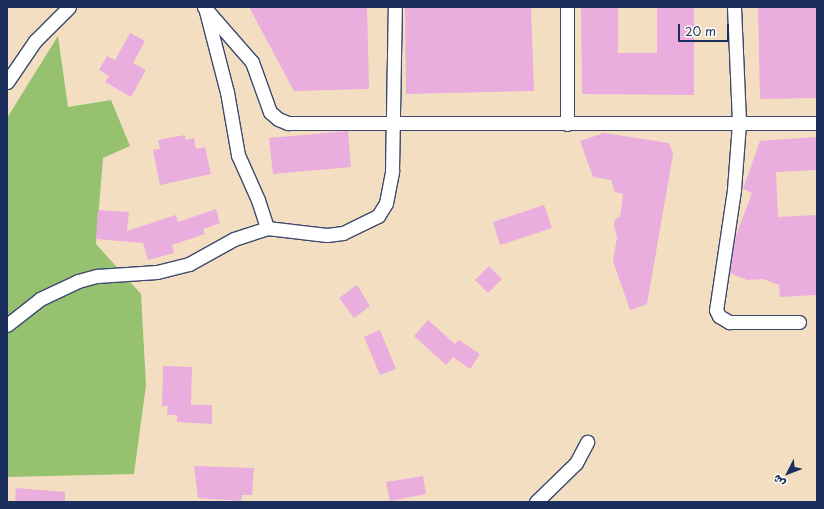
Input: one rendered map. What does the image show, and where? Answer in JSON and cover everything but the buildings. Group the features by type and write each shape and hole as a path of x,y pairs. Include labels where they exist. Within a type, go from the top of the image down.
{"street":[{"path":"7,82 35,41 69,7"},
{"path":"7,325 12,318 61,287 78,280 97,276 157,272 189,264 234,240 266,228 327,235 349,230 378,216 386,203 392,171 395,7"},
{"path":"567,7 567,124"},
{"path":"734,7 739,123 734,190 716,310 719,316 729,322 799,322"},
{"path":"205,8 252,62 265,102 278,119 299,124 817,123"},
{"path":"205,8 227,92 238,155 258,200 266,228"},
{"path":"536,502 576,463 587,442"}],"green space":[{"path":"58,36 68,107 111,100 130,146 103,158 96,244 141,294 146,385 134,474 7,477 7,118"}]}
